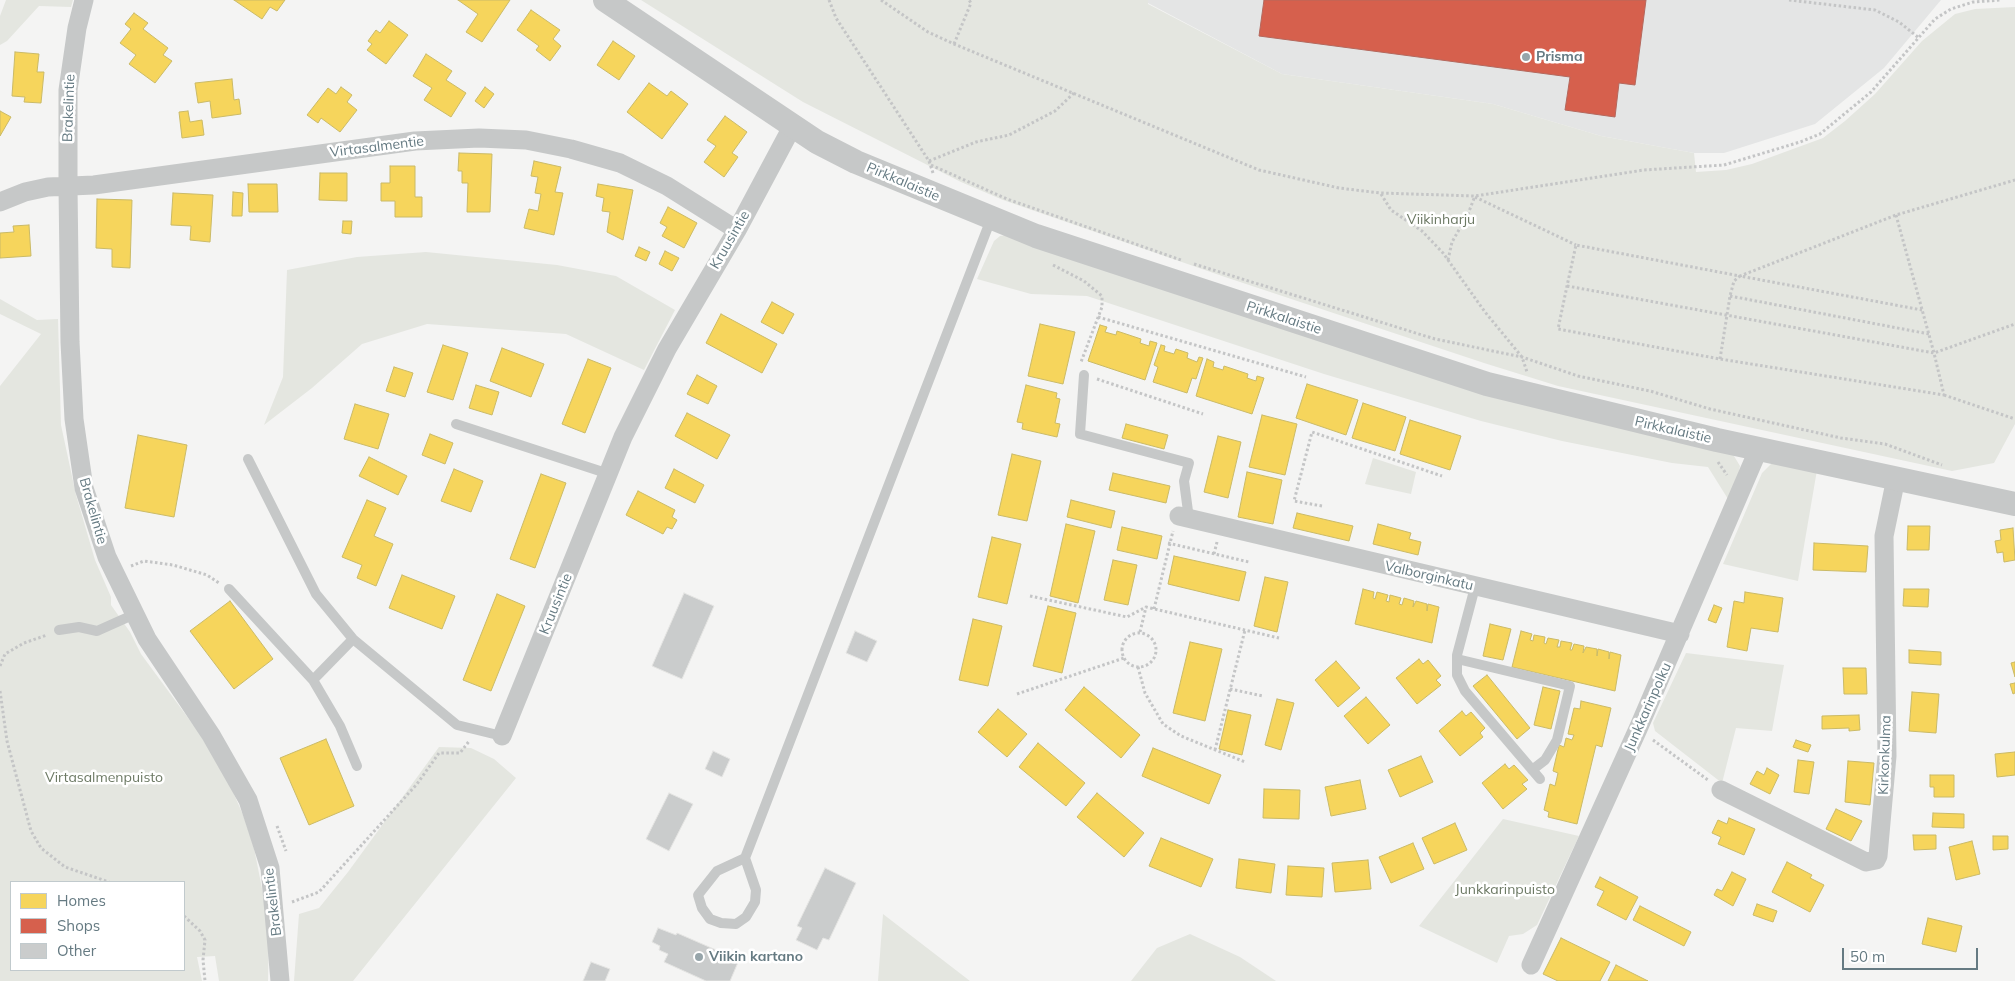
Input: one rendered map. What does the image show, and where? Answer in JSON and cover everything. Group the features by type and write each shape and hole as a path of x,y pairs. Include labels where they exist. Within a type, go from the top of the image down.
{"street":[{"name":"Brakelintie","path":"84,0 77,28 68,90 70,342 74,419 84,488 107,557 147,639 211,735 248,800 270,868 280,981"},
{"name":"Pirkkalaistie","path":"605,0 792,127 856,162 991,219 1110,261 1487,384 1587,410 2015,504"},
{"name":"Kruusintie","path":"502,736 623,437 667,349 737,230 792,127"},
{"name":"Virtasalmentie","path":"0,202 25,192 48,187 94,185 415,141 479,138 526,140 571,148 620,162 667,186 737,230"},
{"name":"Junkkarinpolku","path":"1531,964 1638,730 1759,448"},
{"name":"Kirkonkulma","path":"1721,790 1866,862 1876,860 1878,856 1887,756 1884,536 1896,478"},
{"name":"Valborginkatu","path":"1184,518 1680,634"}],"lane":[{"path":"745,858 717,871 698,896 702,908 710,919 720,924 736,924 746,917 755,902 756,890 745,858 991,219"},
{"path":"1084,374 1080,434 1189,463 1184,481 1184,518"},
{"path":"456,424 608,474"},
{"name":"Kruusintie","path":"248,459 316,594 353,639 457,724 502,736"},
{"path":"1475,587 1457,659 1457,675 1465,690 1540,779"},
{"path":"229,589 313,680 340,726 357,766"},
{"path":"59,630 79,628 97,631 135,614"},
{"path":"313,680 353,639"},
{"path":"1457,659 1570,686 1557,740 1545,760 1532,770"}],"path":[{"path":"829,0 836,18 929,161 935,182"},
{"path":"882,0 928,32 954,44 1258,170 1339,188 1380,193 1475,196 1644,170 1724,165 1784,148 1820,134 1841,118 1871,92 1935,19 1951,9 1973,2 2001,0"},
{"path":"954,44 971,3 969,0"},
{"path":"1790,0 1875,10 1899,22 1919,38"},
{"path":"929,161 976,142 1010,135 1055,111 1074,93"},
{"path":"931,165 1007,199 1185,261 1435,339 1522,357 1578,376 1650,391 1710,409 1842,438 1885,444 1944,466"},
{"path":"1720,358 1730,296 1734,281 1740,276 1896,216 2015,180"},
{"path":"1380,193 1391,210 1422,231 1448,260 1485,312 1522,357 1528,374"},
{"path":"1475,196 1576,245 1922,310"},
{"path":"1448,260 1452,242 1468,214 1475,196"},
{"path":"1896,216 1944,395"},
{"path":"1576,245 1558,329 1944,395 2015,419"},
{"path":"1051,264 1096,289 1102,296 1102,307 1082,362 1084,374 1203,414"},
{"path":"1567,286 1726,317 1934,353 2015,324"},
{"path":"1730,296 1929,334"},
{"path":"1098,317 1306,377"},
{"path":"1322,506 1294,501 1312,432 1442,476"},
{"path":"1154,609 1168,542 1184,518"},
{"path":"1168,542 1249,562"},
{"path":"128,559 132,571"},
{"path":"130,566 144,560 173,564 207,575 229,589"},
{"path":"1030,596 1127,617 1146,607 1279,638"},
{"path":"1140,632 1146,607"},
{"path":"0,666 5,654 24,643 59,630"},
{"path":"1216,750 1245,630"},
{"path":"1140,632 1153,638 1157,651 1151,663 1138,667 1132,666 1124,658 1122,649 1128,636 1140,632"},
{"path":"1017,694 1124,658"},
{"path":"1138,667 1145,693 1163,724 1181,736 1245,762"},
{"path":"1230,689 1263,696"},
{"path":"0,691 7,740 31,831 41,848 65,868 106,881"},
{"path":"274,908 319,892 417,784 439,753 460,753 478,730"},
{"path":"1638,730 1721,790"},
{"path":"0,742 7,740"},
{"path":"276,823 286,854"},
{"path":"292,894 292,902"},
{"path":"185,917 200,931 205,940 203,960 205,981"}],"shaded area":[{"path":"1148,0 1941,0 1884,68 1815,124 1724,153 1694,153 1601,136 1493,104 1282,74 1148,3"}],"green space":[{"path":"6,0 73,0 71,7 39,6 7,41 0,45 0,16"},
{"name":"Viikinharju","path":"641,0 1148,0 1148,4 1282,74 1493,104 1601,136 1694,153 1696,172 1726,170 1752,164 1823,138 1875,94 1922,41 1955,14 1975,9 2015,7 2015,424 1994,463 1952,471 1558,386 1225,277 1003,200 961,182 803,102"},
{"path":"1006,235 1731,451 1740,466 1738,476 1728,499 1708,467 1672,463 1562,441 1481,421 1324,374 1087,296 1031,294 977,279 994,241 1000,236"},
{"path":"426,252 557,265 616,276 675,310 644,370 566,334 427,324 362,344 312,388 264,425 283,377 287,270 357,257"},
{"name":"Virtasalmenpuisto","path":"0,299 37,320 58,319 61,425 76,495 95,560 111,597 111,605 130,632 141,654 197,730 226,776 244,817 254,848 269,924 268,981 219,981 215,956 197,957 202,981 0,981 0,386 41,334 0,314"},
{"path":"1373,458 1416,472 1411,494 1365,484"},
{"path":"1772,463 1817,470 1798,581 1723,564 1762,473"},
{"path":"1686,653 1784,665 1772,731 1736,728 1722,783 1655,731 1653,723"},
{"path":"439,747 471,748 494,759 516,778 353,981 294,981 299,914 319,908 348,872"},
{"name":"Junkkarinpuisto","path":"1503,819 1579,836 1537,925 1523,934 1509,936 1497,963 1419,926"},
{"path":"883,914 970,981 878,981"},
{"path":"1190,934 1240,957 1276,981 1131,981 1157,948"}],"building: Homes":[{"path":"234,0 285,0 277,11 270,7 262,19"},
{"path":"458,0 510,0 482,42 466,32 478,14"},
{"path":"531,10 560,30 553,39 561,46 550,61 536,50 539,46 517,30"},
{"path":"134,13 148,23 143,29 168,48 163,55 172,61 155,83 129,64 136,55 120,43 131,29 125,24"},
{"path":"389,21 408,35 386,64 367,50 372,44 368,41 376,30 380,33"},
{"path":"613,41 635,56 619,80 597,65"},
{"path":"15,52 39,54 37,72 44,72 41,103 24,102 25,97 12,96"},
{"path":"426,54 452,71 446,80 466,93 451,117 424,100 432,88 413,76"},
{"path":"232,79 234,100 239,99 241,114 212,118 210,101 198,103 195,83"},
{"path":"649,83 667,96 671,91 688,104 662,139 627,112"},
{"path":"341,87 352,95 347,102 357,110 340,132 321,118 318,123 307,115 328,88 336,94"},
{"path":"485,87 494,94 484,108 475,101"},
{"path":"0,111 11,117 0,136"},
{"path":"188,111 190,122 202,120 204,135 182,138 179,112"},
{"path":"725,116 747,132 732,153 738,157 724,177 704,162 716,146 707,140"},
{"path":"459,153 492,154 490,212 467,212 468,183 462,183 462,171 458,171"},
{"path":"534,161 561,167 555,192 563,193 554,235 524,228 529,209 538,211 541,194 535,193 538,177 531,176"},
{"path":"390,166 415,166 415,197 422,197 422,217 395,217 395,201 381,201 381,183 390,183"},
{"path":"320,173 347,173 347,201 319,200"},
{"path":"248,184 277,184 278,212 249,212"},
{"path":"598,184 633,190 623,240 607,232 610,212 602,211 604,198 596,196"},
{"path":"233,192 243,193 242,216 232,216"},
{"path":"173,193 213,195 210,242 190,240 191,226 171,225"},
{"path":"97,199 132,200 130,268 112,267 112,249 96,248"},
{"path":"668,207 697,223 684,248 662,236 667,227 660,223"},
{"path":"343,221 352,221 351,234 342,233"},
{"path":"29,225 31,256 0,258 0,233 14,232 13,226"},
{"path":"639,247 650,252 646,261 635,256"},
{"path":"665,251 679,258 672,271 659,264"},
{"path":"772,302 794,314 783,334 761,322"},
{"path":"721,314 777,344 762,373 706,343"},
{"path":"1040,324 1075,332 1063,384 1028,376"},
{"path":"1100,325 1107,327 1105,332 1116,335 1117,331 1141,339 1140,343 1149,346 1150,341 1157,343 1145,380 1088,361"},
{"path":"443,345 468,353 453,400 427,392"},
{"path":"1161,345 1165,346 1164,351 1174,354 1176,349 1188,353 1187,358 1197,362 1199,357 1203,358 1196,379 1192,378 1187,393 1153,382 1158,367 1154,365"},
{"path":"502,348 544,364 531,397 490,381"},
{"path":"588,359 611,368 585,433 562,424"},
{"path":"1207,359 1214,362 1213,367 1223,370 1224,366 1248,374 1247,378 1256,381 1257,376 1264,378 1252,414 1196,396"},
{"path":"394,367 413,373 405,397 386,391"},
{"path":"697,375 717,386 708,404 687,394"},
{"path":"1307,384 1358,400 1346,435 1296,418"},
{"path":"476,385 499,392 492,415 469,408"},
{"path":"1026,385 1057,393 1056,398 1060,399 1055,423 1060,424 1057,437 1022,429 1023,423 1017,422"},
{"path":"1363,403 1406,417 1395,451 1352,438"},
{"path":"355,404 389,414 378,449 344,439"},
{"path":"687,413 730,435 717,459 675,436"},
{"path":"1262,415 1297,424 1285,475 1249,467"},
{"path":"1410,420 1461,436 1450,470 1400,454"},
{"path":"1126,424 1168,435 1164,449 1122,438"},
{"path":"430,434 453,443 445,464 422,455"},
{"path":"138,435 187,445 174,517 125,508"},
{"path":"1218,436 1241,442 1228,498 1204,492"},
{"path":"1012,454 1041,461 1027,521 998,515"},
{"path":"369,457 407,476 398,495 359,476"},
{"path":"454,469 483,481 471,512 441,501"},
{"path":"674,469 704,485 695,503 665,488"},
{"path":"1247,472 1282,480 1273,524 1238,517"},
{"path":"1113,473 1170,486 1166,503 1109,490"},
{"path":"541,474 566,483 535,568 510,559"},
{"path":"638,491 675,510 672,517 677,520 672,529 667,527 663,534 626,515"},
{"path":"367,500 386,508 374,536 393,544 376,586 357,578 362,565 342,557"},
{"path":"1071,500 1115,511 1111,528 1067,517"},
{"path":"1297,513 1353,526 1349,541 1293,528"},
{"path":"1066,524 1095,531 1078,603 1050,596"},
{"path":"1378,524 1411,533 1409,539 1421,542 1418,555 1373,544"},
{"path":"1908,526 1930,526 1929,550 1907,550"},
{"path":"1122,527 1162,536 1157,559 1117,550"},
{"path":"2013,528 2015,560 2004,562 2003,552 1997,553 1995,541 2001,540 2000,530"},
{"path":"992,537 1021,544 1007,604 978,597"},
{"path":"1814,543 1868,546 1866,572 1813,570"},
{"path":"1174,556 1246,572 1239,601 1168,584"},
{"path":"1113,560 1137,565 1128,605 1104,600"},
{"path":"402,575 455,596 442,629 389,608"},
{"path":"1265,577 1288,582 1277,632 1254,626"},
{"path":"1363,589 1374,592 1373,598 1375,599 1377,592 1388,595 1386,601 1389,602 1390,595 1401,598 1399,604 1402,605 1404,598 1414,601 1413,607 1416,601 1427,604 1427,611 1428,604 1439,607 1432,643 1355,624"},
{"path":"1904,589 1929,589 1928,607 1903,606"},
{"path":"1745,592 1783,598 1778,632 1751,628 1747,651 1727,647 1734,601 1744,603"},
{"path":"497,594 525,606 491,691 463,680"},
{"path":"230,601 273,659 234,689 190,631"},
{"path":"1714,605 1722,608 1716,623 1708,620"},
{"path":"1048,606 1076,613 1062,673 1033,666"},
{"path":"973,619 1002,626 988,686 959,680"},
{"path":"1490,624 1511,629 1503,660 1483,656"},
{"path":"1521,631 1532,634 1530,640 1533,641 1534,635 1545,637 1544,643 1546,644 1548,638 1559,640 1557,647 1560,647 1561,641 1572,643 1570,650 1572,650 1574,644 1584,646 1583,653 1586,647 1597,649 1597,656 1598,649 1609,652 1609,659 1610,652 1621,655 1615,691 1512,667"},
{"path":"1190,642 1222,649 1205,721 1173,713"},
{"path":"1909,650 1941,652 1941,665 1909,663"},
{"path":"1419,659 1423,664 1428,660 1441,676 1436,680 1441,685 1417,704 1396,678"},
{"path":"1336,661 1360,688 1338,707 1315,680"},
{"path":"2015,662 2015,677 2011,663"},
{"path":"1843,668 1866,668 1867,694 1844,694"},
{"path":"1487,675 1530,728 1517,739 1473,686"},
{"path":"2015,683 2015,693 2013,694 2010,684"},
{"path":"1084,687 1140,735 1121,758 1065,710"},
{"path":"1543,687 1560,691 1551,729 1534,725"},
{"path":"1912,692 1939,694 1936,733 1909,731"},
{"path":"1366,697 1390,725 1368,744 1344,716"},
{"path":"1277,699 1294,703 1281,750 1265,745"},
{"path":"1581,701 1611,708 1602,747 1596,745 1577,824 1548,817 1549,812 1544,810 1550,784 1555,786 1558,773 1553,771 1559,745 1564,747 1566,738 1572,740 1574,735 1568,734 1574,708 1580,709"},
{"path":"998,709 1027,734 1007,757 978,732"},
{"path":"1228,710 1251,715 1242,755 1219,749"},
{"path":"1462,711 1466,716 1471,712 1485,728 1480,733 1483,737 1460,756 1439,731"},
{"path":"1859,715 1860,730 1849,731 1849,728 1822,729 1822,716"},
{"path":"326,739 354,806 309,825 280,758"},
{"path":"1796,740 1811,745 1808,752 1793,747"},
{"path":"1038,743 1085,783 1066,806 1019,767"},
{"path":"1153,748 1221,775 1209,804 1142,776"},
{"path":"2015,752 2015,775 1997,777 1995,754"},
{"path":"1421,756 1433,782 1400,797 1388,770"},
{"path":"1798,760 1814,762 1809,794 1794,792"},
{"path":"1848,761 1874,763 1870,805 1845,802"},
{"path":"1505,764 1509,769 1514,765 1528,780 1522,784 1527,789 1503,809 1482,783"},
{"path":"1767,768 1779,775 1770,794 1750,784 1757,771 1764,775"},
{"path":"1930,775 1954,775 1954,797 1934,797 1934,787 1930,787"},
{"path":"1360,780 1366,809 1331,816 1325,787"},
{"path":"1264,789 1300,790 1299,819 1263,818"},
{"path":"1097,793 1144,833 1124,857 1077,817"},
{"path":"1836,809 1862,821 1851,841 1826,829"},
{"path":"1933,813 1964,814 1964,828 1932,827"},
{"path":"1729,818 1755,829 1744,855 1718,844 1721,837 1712,833 1718,820 1727,824"},
{"path":"1455,823 1467,850 1434,864 1422,838"},
{"path":"1913,835 1936,835 1936,849 1914,850"},
{"path":"1993,836 2008,836 2008,849 1993,850"},
{"path":"1161,838 1213,859 1201,887 1149,866"},
{"path":"1972,841 1980,874 1956,880 1949,847"},
{"path":"1413,843 1424,869 1391,883 1379,857"},
{"path":"1239,859 1275,864 1271,893 1236,888"},
{"path":"1368,860 1371,889 1335,892 1332,863"},
{"path":"1787,862 1812,875 1810,878 1824,885 1810,912 1772,892"},
{"path":"1288,866 1324,868 1322,897 1286,895"},
{"path":"1732,872 1746,879 1733,906 1714,895 1717,889 1722,891"},
{"path":"1600,877 1638,897 1626,920 1597,905 1604,891 1595,887"},
{"path":"1757,904 1777,911 1773,922 1753,915"},
{"path":"1640,906 1691,932 1684,946 1633,920"},
{"path":"1928,918 1962,926 1956,952 1922,944"},
{"path":"1561,938 1610,962 1600,981 1558,981 1543,974"},
{"path":"1616,965 1648,981 1608,981"}],"building: Shops":[{"name":"Prisma","path":"1264,0 1646,0 1635,85 1619,83 1615,117 1565,110 1570,77 1259,36"}],"building: Other":[{"path":"684,593 714,606 682,679 652,666"},
{"path":"855,631 877,641 867,662 846,653"},
{"path":"713,751 730,759 722,777 705,769"},
{"path":"669,793 693,804 669,851 646,839"},
{"path":"825,868 856,883 829,940 823,938 817,950 796,940 802,928 797,926"},
{"name":"Viikin kartano","path":"658,928 676,935 677,933 739,960 730,981 706,981 664,962 668,954 659,950 660,946 652,942"},
{"path":"591,962 610,969 605,981 583,981"}],"place":[{"name":"Prisma","path":"1526,57"},
{"name":"Viikin kartano","path":"699,957"}]}
